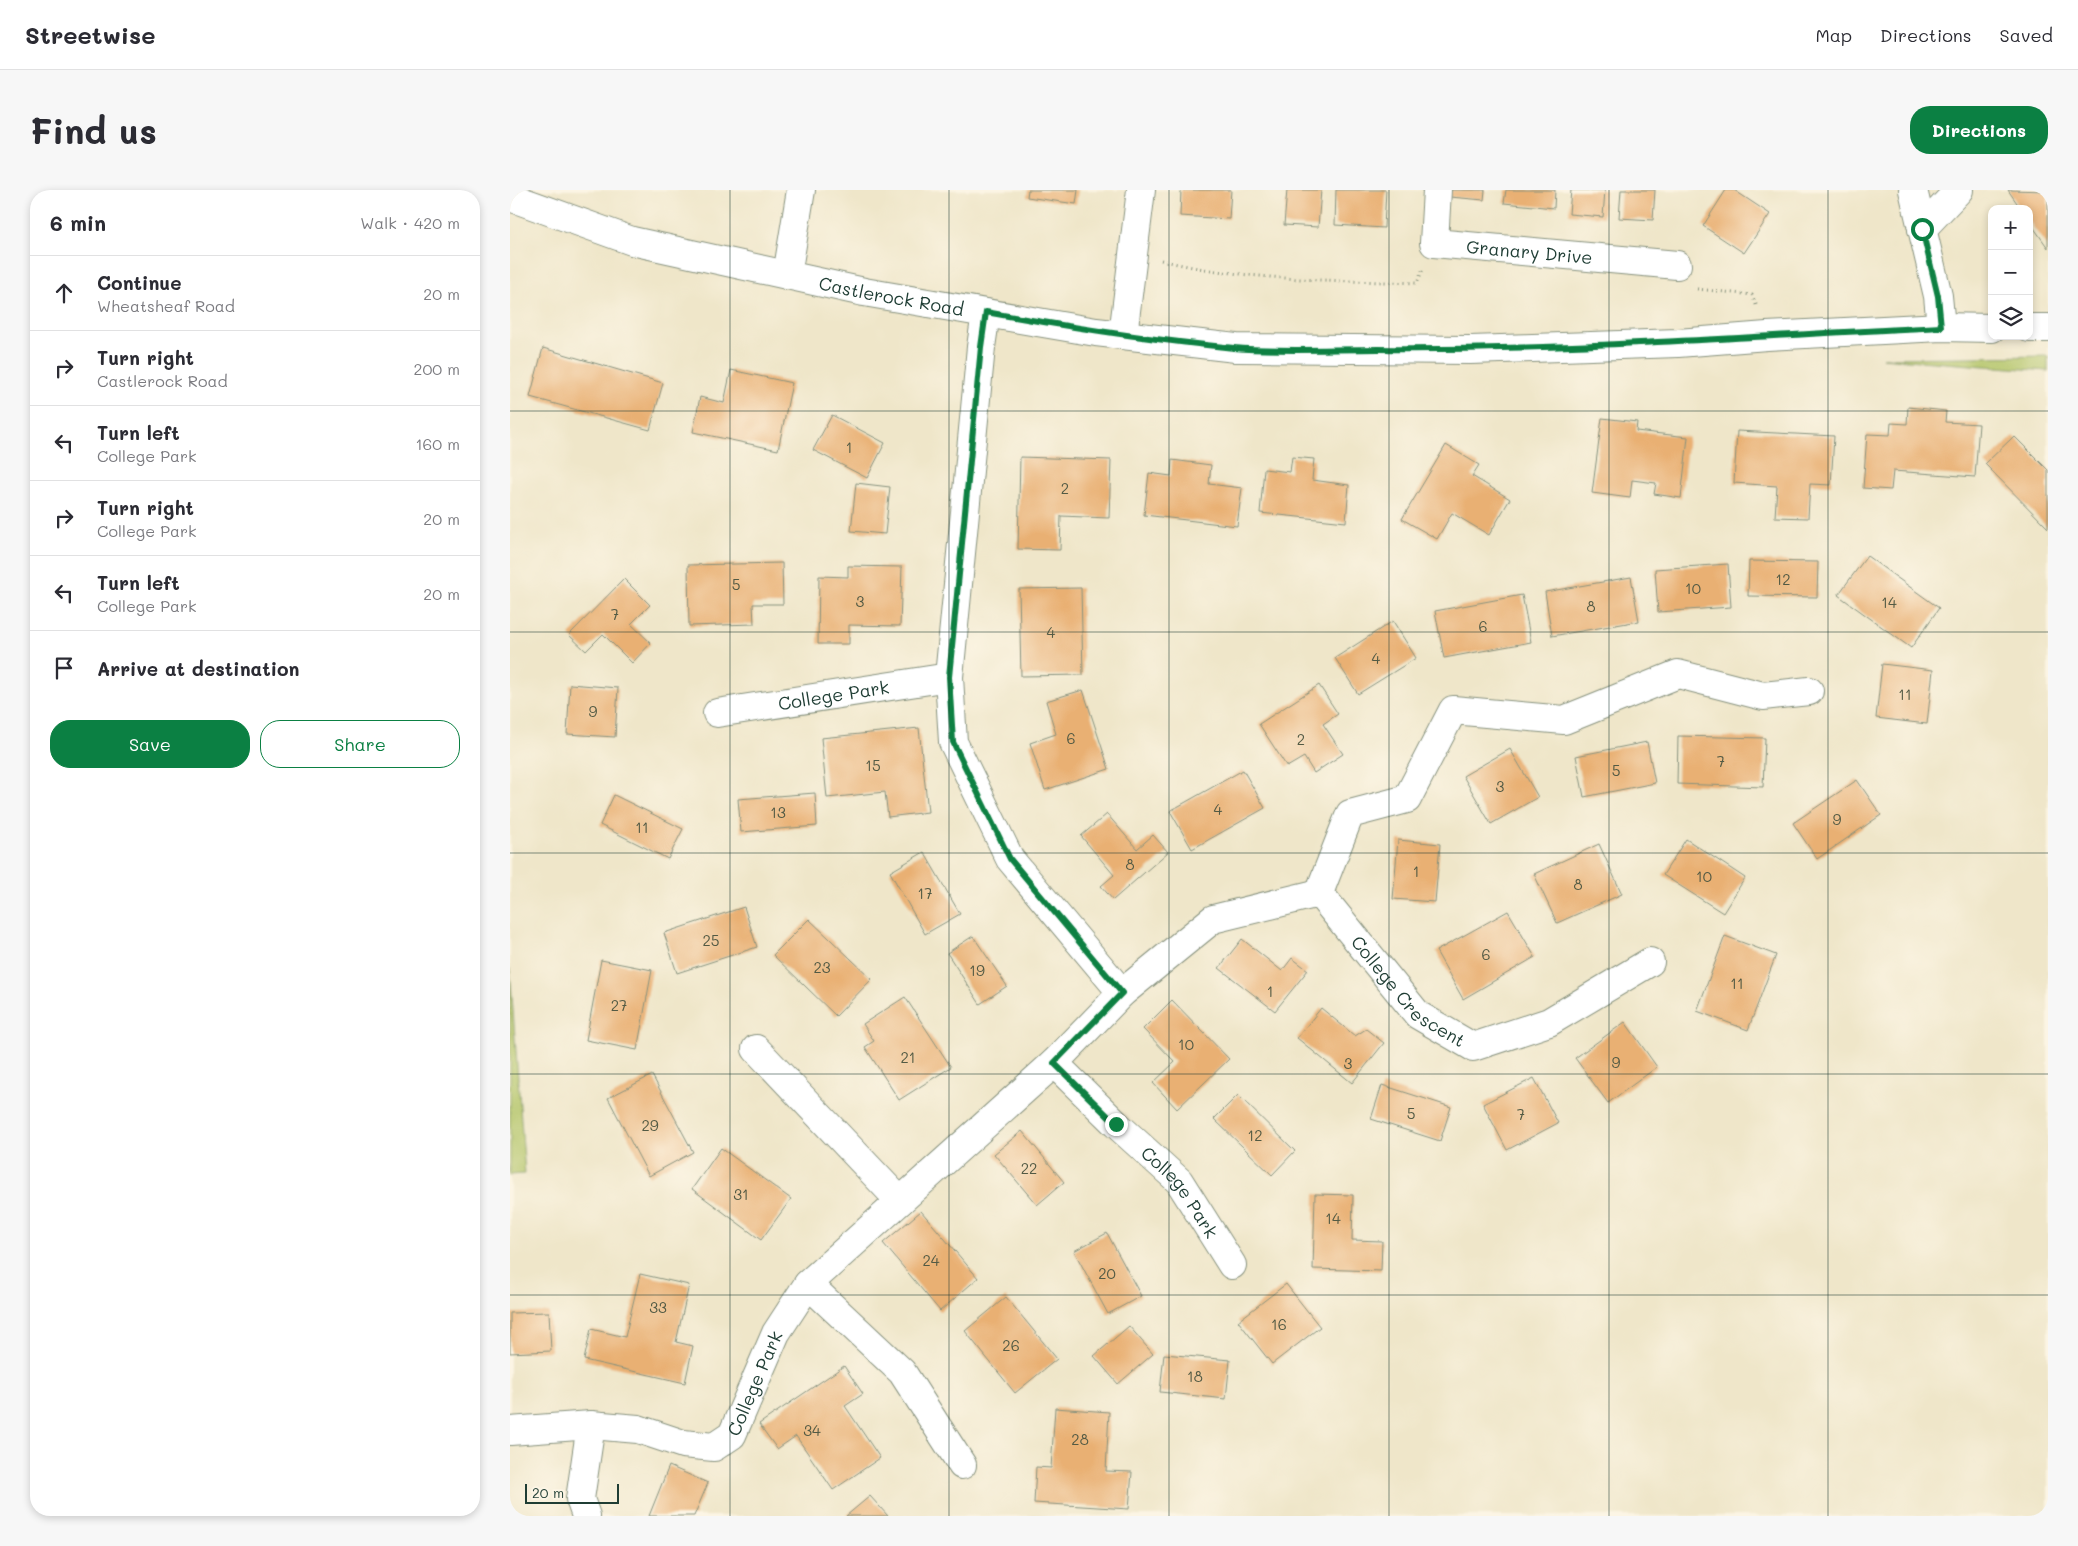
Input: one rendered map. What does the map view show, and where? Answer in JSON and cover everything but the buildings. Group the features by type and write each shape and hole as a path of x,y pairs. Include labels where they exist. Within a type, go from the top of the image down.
{"street":[{"path":"787,275 801,190"},
{"path":"1123,335 1140,190"},
{"path":"1434,244 1437,190"},
{"path":"1913,190 1938,296 1941,327"},
{"path":"1922,229 1959,190"},
{"name":"Castlerock Road","path":"510,197 632,240 864,292 1123,335 1236,348 1470,350 1678,342 1941,327 1988,328"},
{"name":"Granary Drive","path":"1434,244 1677,265"},
{"path":"986,312 949,677 953,742 1010,859 1122,993"},
{"path":"2033,328 2048,328"},
{"path":"1319,893 1350,814 1406,799 1454,710 1564,720 1678,674 1763,696 1809,691"},
{"name":"College Park","path":"717,712 949,677"},
{"name":"College Park","path":"510,1431 591,1424 638,1429 683,1444 714,1447 732,1435 776,1333 808,1284 1054,1063 1122,993 1213,919 1319,893"},
{"name":"College Crescent","path":"1319,893 1418,1014 1473,1047 1549,1022 1650,962"},
{"path":"756,1049 900,1202"},
{"name":"College Park","path":"1054,1063 1116,1124 1179,1181 1232,1265"},
{"path":"808,1284 902,1372 962,1466"},
{"path":"586,1516 580,1499 591,1424"}],"path":[{"path":"1134,253 1206,270 1290,278 1417,284 1434,244"}],"green space":[{"path":"2048,356 2048,371 1882,358"},
{"path":"510,969 525,1174 510,1175"}],"route":[{"path":"1116,1124 1054,1063 1122,993 1010,859 953,742 949,677 986,312 1096,332 1236,348 1470,350 1678,342 1941,327 1938,296 1922,229"}]}
